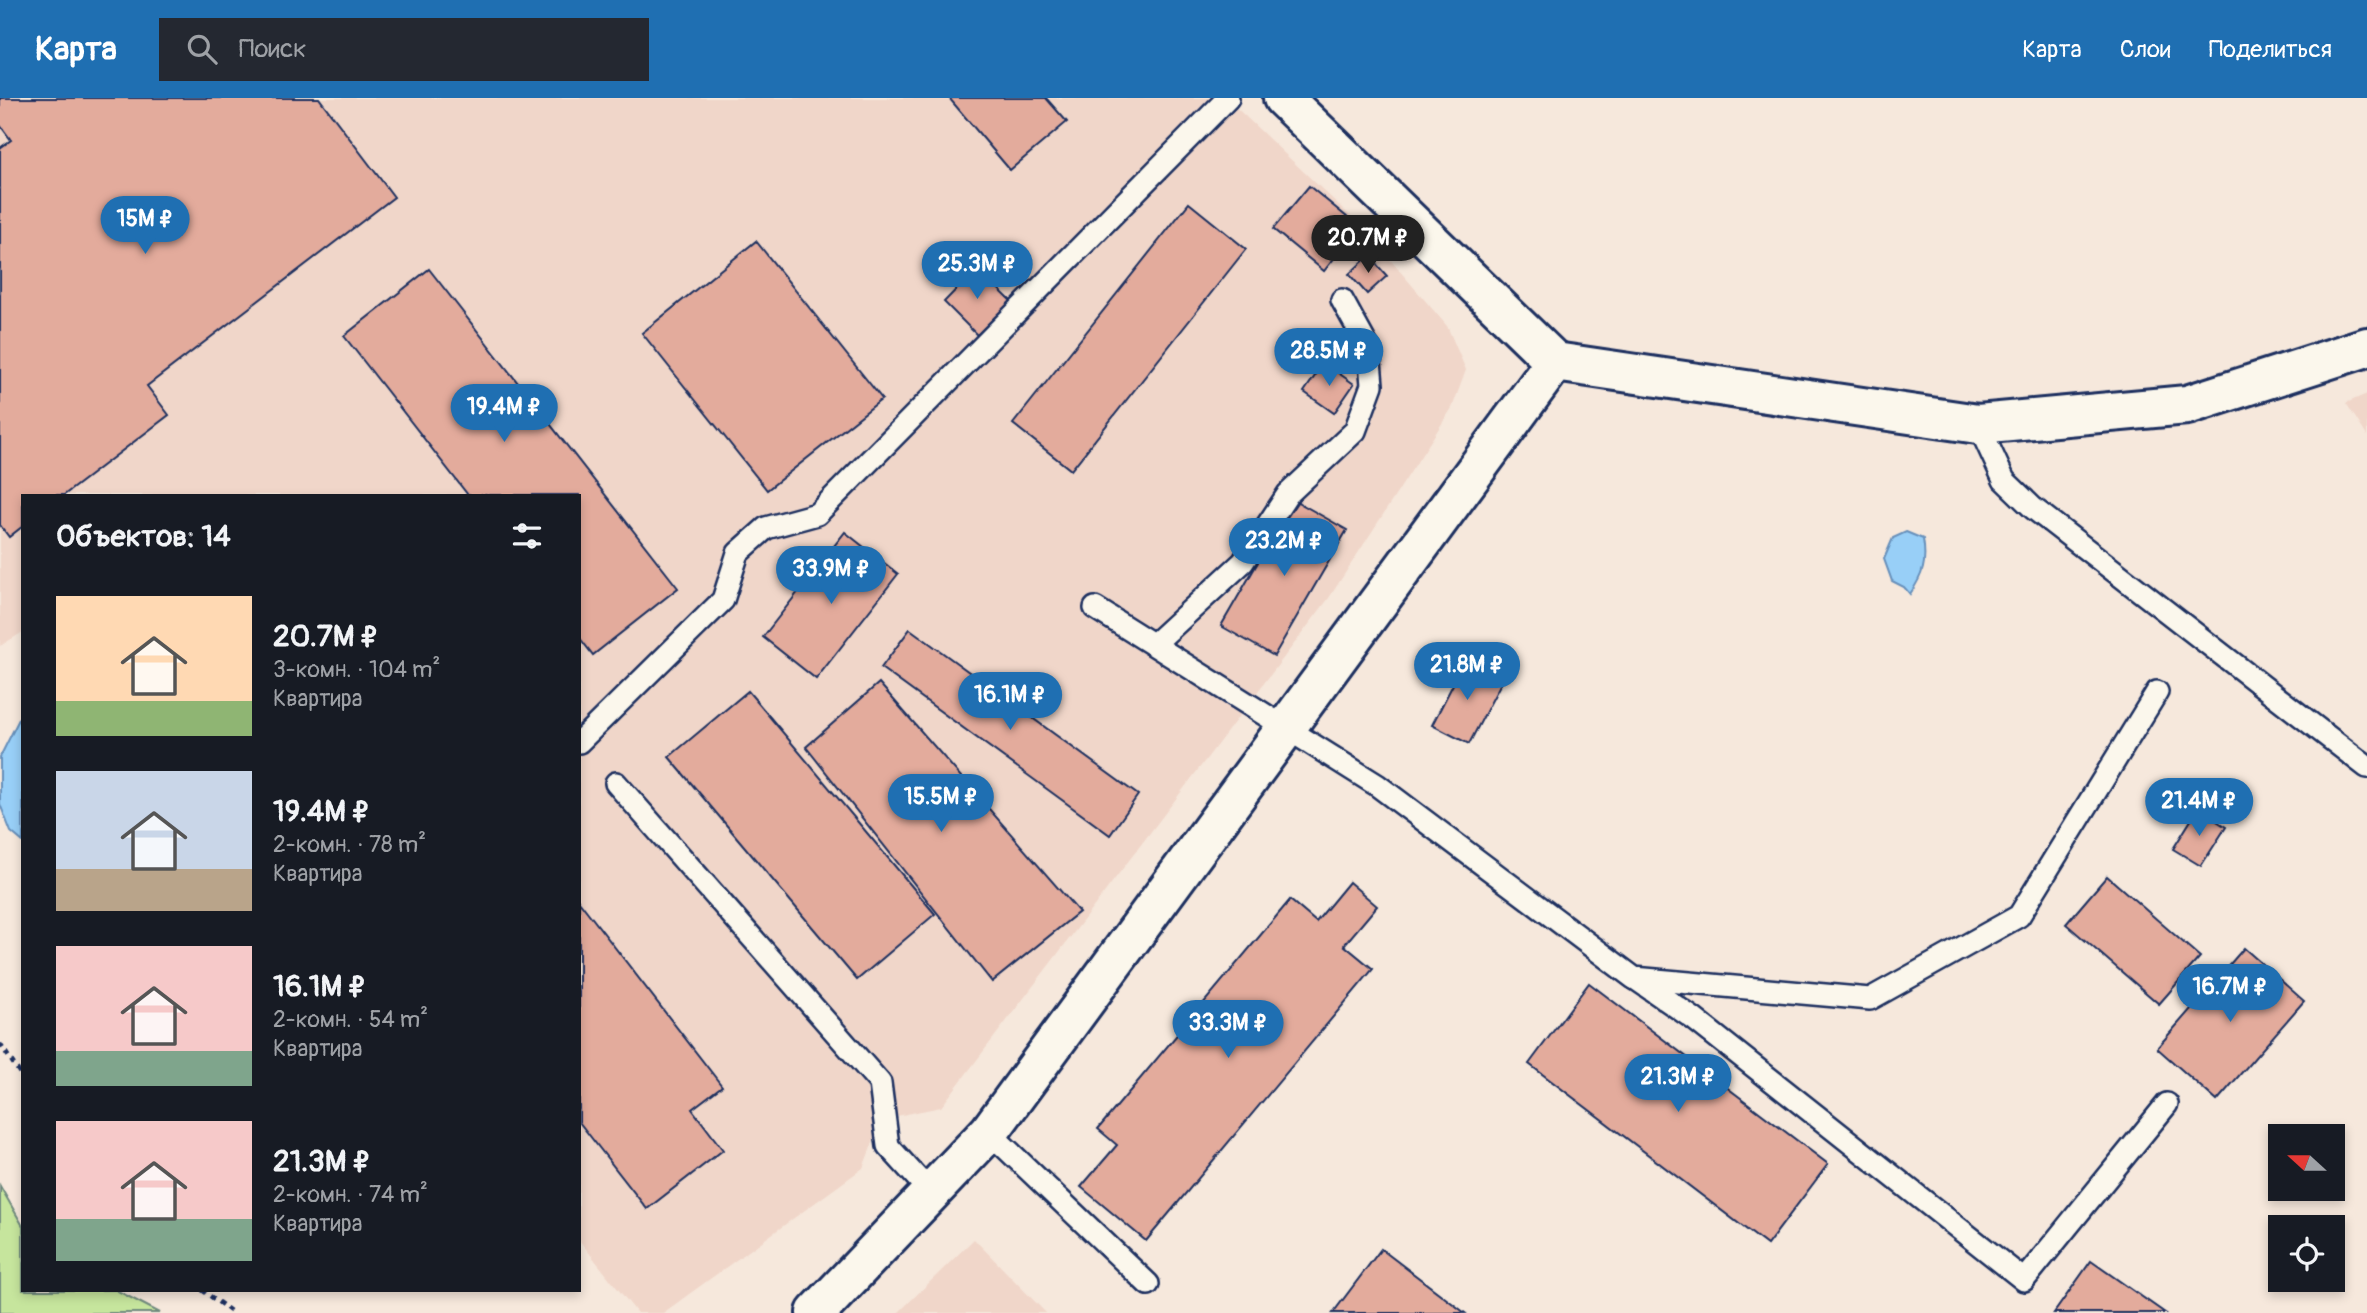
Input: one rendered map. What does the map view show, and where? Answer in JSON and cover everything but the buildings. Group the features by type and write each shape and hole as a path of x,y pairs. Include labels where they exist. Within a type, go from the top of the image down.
{"street":[{"path":"1283,98 1555,362 1978,424 2186,405 2367,347"},
{"path":"816,1313 989,1132 1555,362"}],"lane":[{"path":"581,740 723,600 738,553 766,528 817,514 1228,98"},
{"path":"1154,644 1243,562 1288,494 1354,431 1372,386 1369,349 1342,299"},
{"path":"1978,424 2004,480 2033,508 2367,767"},
{"path":"1095,608 1377,785 1634,978 1694,1019 2024,1280 2166,1104"},
{"path":"1634,978 1870,999 2019,916 2157,692"},
{"path":"617,783 880,1083 888,1146 931,1193"},
{"path":"989,1132 1148,1284"}],"path":[{"path":"0,1044 21,1075"},
{"path":"205,1292 233,1313"}],"shaded area":[{"path":"0,98 1226,98 1362,227 1447,326 1466,370 1452,408 1329,598 941,1107 882,1119 863,1168 663,1313 637,1313 581,1243 581,494 21,494 21,633 0,646"},
{"path":"2367,394 2367,436 2346,403"},
{"path":"974,1239 1046,1313 898,1313"}],"green space":[{"path":"0,1186 21,1223 21,1292 120,1292 160,1313 0,1313"}],"water":[{"path":"1906,532 1923,539 1924,547 1923,568 1910,594 1904,587 1892,581 1884,559 1893,538"},
{"path":"21,715 21,840 11,832 0,804 0,757"}]}
